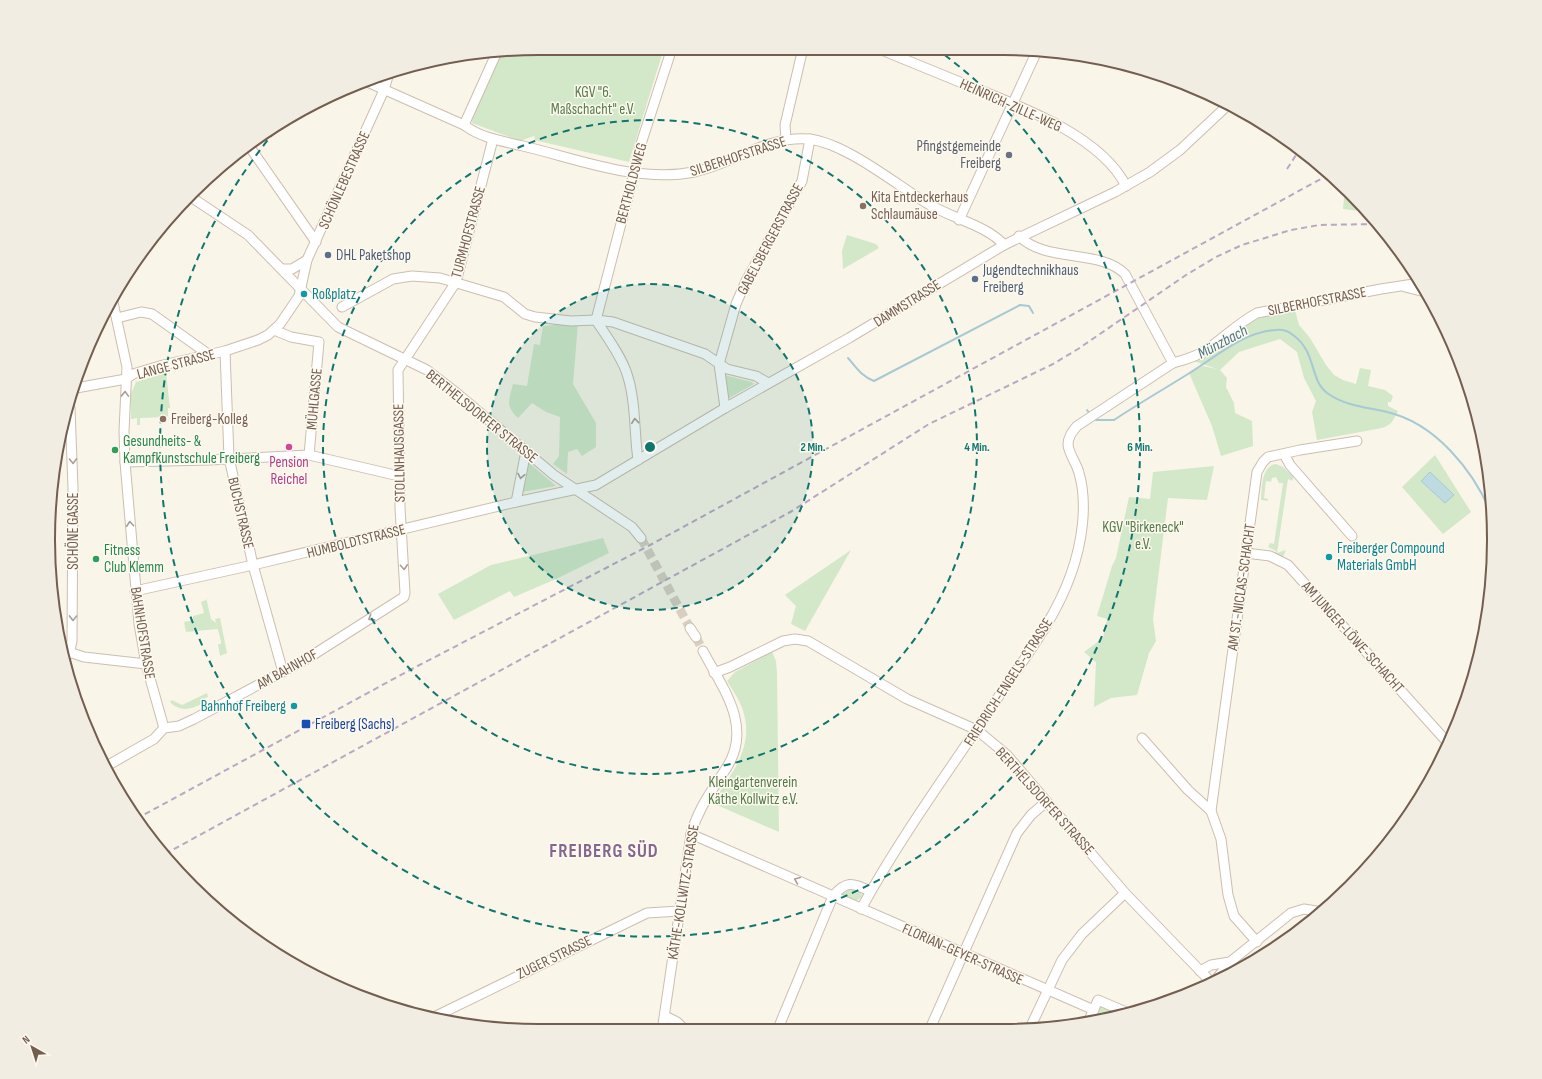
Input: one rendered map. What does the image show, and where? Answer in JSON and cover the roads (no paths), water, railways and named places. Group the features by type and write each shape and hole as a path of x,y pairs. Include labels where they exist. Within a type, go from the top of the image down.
{"street":[{"name":"BERTHOLDSWEG","path":"596,320 639,150 670,55"},
{"path":"786,139 785,125 801,55"},
{"name":"HEINRICH-ZILLE-WEG","path":"894,55 1036,113 1079,138 1106,160 1121,176 1126,186"},
{"path":"959,220 1035,56"},
{"path":"464,125 495,57"},
{"name":"SCHÖNLEBESTRASSE","path":"302,289 303,273 307,260 384,90 387,80"},
{"name":"SILBERHOFSTRASSE","path":"373,85 464,125 472,131 493,139 634,172 672,175 695,171 724,163 766,145 786,139 810,139 829,144 851,155 931,206 988,232 998,238 1004,245"},
{"name":"DAMMSTRASSE","path":"577,490 596,485 724,408 849,338 1019,236 1126,186 1150,172 1180,150 1224,109"},
{"name":"TURMHOFSTRASSE","path":"404,359 456,282 493,139"},
{"name":"GABELSBERGERSTRASSE","path":"724,408 719,364 736,304 746,280 802,181 810,139"},
{"path":"252,150 316,242"},
{"name":"BERTHELSDORFER STRASSE","path":"195,199 248,235 302,289 338,328 404,359 441,380 554,474 632,527 641,538"},
{"path":"1019,236 1024,242 1036,248 1100,261 1120,269 1125,274 1173,363"},
{"path":"282,269 292,269 307,260"},
{"path":"342,307 370,293 385,282 400,277 434,277 456,282 504,297 525,314 535,317 571,321 596,320 613,322 705,354 727,369 756,376 768,384"},
{"name":"SILBERHOFSTRASSE","path":"1069,434 1085,420 1173,363 1188,359 1205,351 1244,320 1257,313 1374,290 1414,284"},
{"name":"SILBERHOFSTRASSE","path":"1403,286 1418,290"},
{"name":"LANGE STRASSE","path":"80,387 126,379 133,374 208,354 225,351 258,340 274,330 294,306 302,289"},
{"name":"BAHNHOFSTRASSE","path":"114,308 127,367 124,431 125,462 135,591 146,664 164,728"},
{"path":"117,318 141,312 152,314 208,354"},
{"path":"596,320 624,366 627,375 634,415 638,460"},
{"name":"MÜHLGASSE","path":"274,330 291,337 319,342 309,455"},
{"name":"BUCHSTRASSE","path":"225,351 229,458 253,565 283,672"},
{"name":"STOLLNHAUSGASSE","path":"404,359 398,370 399,476 404,597"},
{"name":"SCHÖNE GASSE","path":"68,649 72,641 74,530 70,420"},
{"name":"FRIEDRICH-ENGELS-STRASSE","path":"861,909 870,892 1040,635 1061,600 1072,573 1080,544 1083,508 1083,488 1079,472 1068,446 1069,434"},
{"name":"AM ST.-NICLAS-SCHACHT","path":"1257,942 1234,916 1228,895 1221,839 1211,811 1259,467 1268,458 1357,441"},
{"path":"516,502 526,451"},
{"path":"1284,454 1290,465 1352,536"},
{"path":"125,462 309,455 399,476"},
{"name":"HUMBOLDTSTRASSE","path":"135,591 253,565 516,502 577,490"},
{"name":"AM JUNGER-LÖWE-SCHACHT","path":"1246,553 1270,556 1288,565 1444,738"},
{"name":"AM BAHNHOF","path":"164,728 179,726 305,660 404,597"},
{"path":"690,628 696,638"},
{"name":"BERTHELSDORFER STRASSE","path":"714,672 730,667 783,641 795,639 808,641 910,701 977,730 1007,755 1125,892 1207,979"},
{"path":"703,651 714,672"},
{"path":"69,653 84,657 146,664"},
{"name":"KÄTHE-KOLLWITZ-STRASSE","path":"663,1024 691,834 696,816 709,792 728,766 736,746 738,726 735,714 714,672"},
{"path":"110,764 154,739 164,728"},
{"name":"AM ST.-NICLAS-SCHACHT","path":"1142,738 1188,790 1211,811"},
{"path":"932,1024 1017,833 1030,815 1046,802"},
{"name":"FLORIAN-GEYER-STRASSE","path":"691,834 1047,991 1094,1010"},
{"path":"780,1024 832,896 839,889 850,884 855,884 870,892"},
{"path":"1032,1023 1062,960 1082,934 1125,892"},
{"path":"1213,976 1257,942 1291,913 1304,909 1314,911"},
{"name":"ZUGER STRASSE","path":"441,1014 647,913 680,911"},
{"path":"1208,978 1211,965 1230,962"},
{"path":"1091,1016 1098,1000 1119,1009"},
{"path":"665,1016 679,1024"}],"water":[{"path":"1430,472 1454,495 1445,503 1421,481"}],"waterway":[{"name":"Münzbach","path":"848,358 863,374 874,381 1020,305 1029,306 1033,313"},
{"name":"Münzbach","path":"1093,418 1096,420 1114,420 1241,340 1264,332 1283,330 1293,335 1306,349 1317,380 1327,393 1341,401 1387,412 1405,418 1421,426 1436,437 1463,465 1485,502"},
{"name":"Münzbach","path":"1087,410 1090,414"}],"tunnel":[{"path":"641,538 690,628"},
{"path":"696,637 703,651"}],"railway":[{"path":"1287,169 1296,155"},
{"path":"142,816 410,670 652,544 1324,177"},
{"path":"169,852 792,511 929,424 1053,364 1078,349 1186,275 1216,257 1242,245 1291,230 1319,225 1370,224"}],"place":[{"name":"Pfingstgemeinde Freiberg","path":"1009,155"},
{"name":"Kita Entdeckerhaus Schlaumäuse","path":"863,206"},
{"name":"DHL Paketshop","path":"328,255"},
{"name":"Jugendtechnikhaus Freiberg","path":"975,279"},
{"name":"Roßplatz","path":"304,294"},
{"name":"Freiberg-Kolleg","path":"163,419"},
{"name":"Pension Reichel","path":"289,447"},
{"name":"Gesundheits- & Kampfkunstschule Freiberg","path":"115,450"},
{"name":"Freiberger Compound Materials GmbH","path":"1329,557"},
{"name":"Fitness Club Klemm","path":"96,559"},
{"name":"Bahnhof Freiberg","path":"294,706"},
{"name":"Freiberg (Sachs)","path":"306,724"}],"district":[{"name":"FREIBERG SÜD","path":"604,850"}],"park label":[{"name":"KGV \"6. Maßschacht\" e.V.","path":"593,100"},
{"name":"KGV \"Birkeneck\" e.V.","path":"1143,536"},
{"name":"Kleingartenverein Käthe Kollwitz e.V.","path":"753,790"}]}
